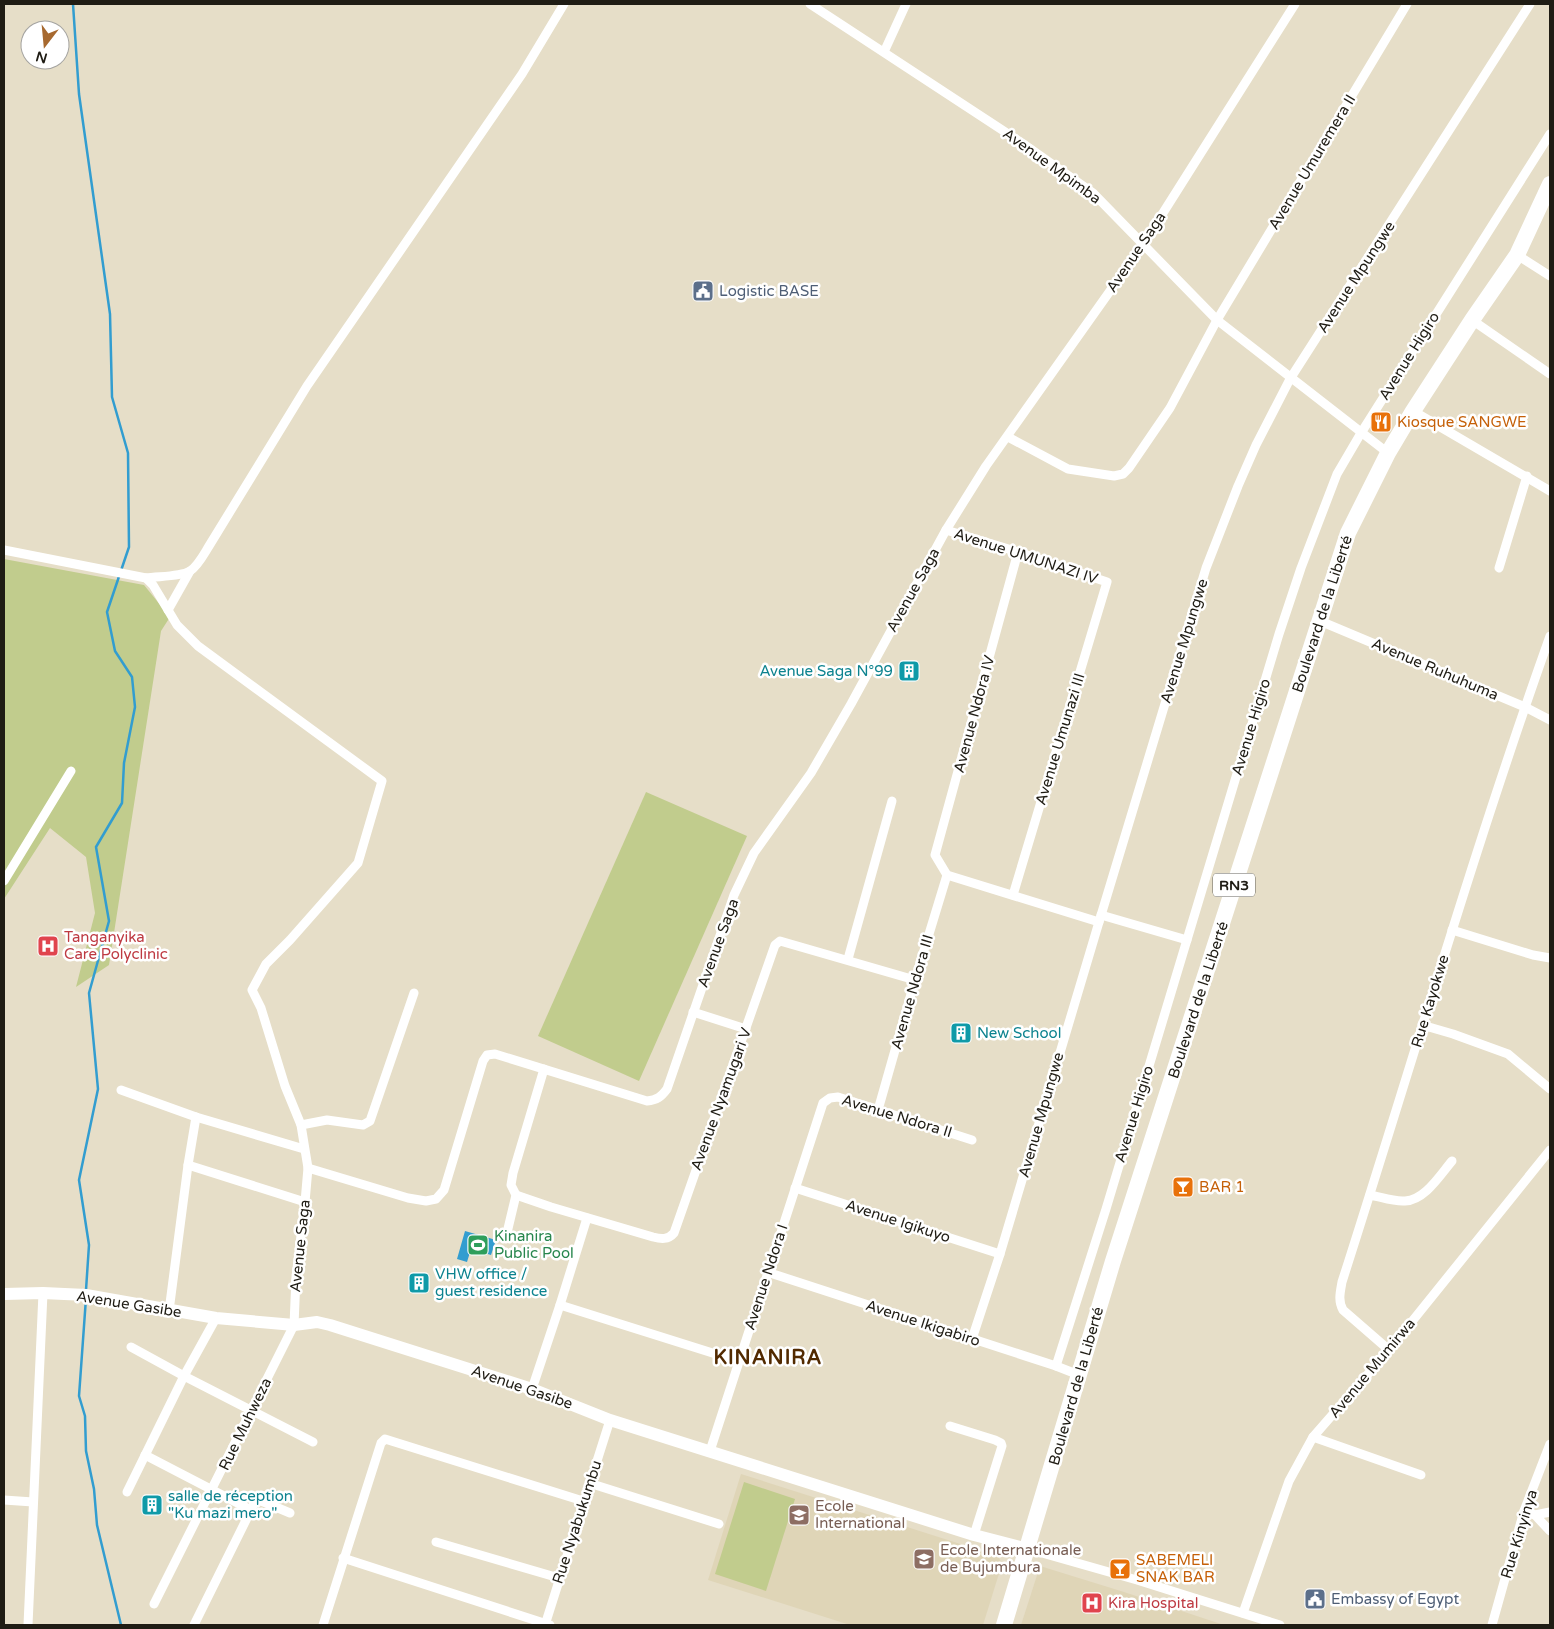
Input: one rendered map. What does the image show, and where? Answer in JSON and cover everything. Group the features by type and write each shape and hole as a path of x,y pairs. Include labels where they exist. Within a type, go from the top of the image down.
{"highway":[{"name":"Boulevard de la Liberté","path":"1004,1625 1116,1252 1348,533 1388,453 1413,411 1517,255 1550,184"}],"street":[{"path":"146,578 153,585 168,610 190,571 210,546 307,386 522,74 564,4"},
{"name":"Avenue Mpimba","path":"810,4 1022,143 1093,193 1144,243 1217,320 1290,379 1388,453"},
{"path":"884,52 906,4"},
{"name":"Avenue Saga","path":"540,1068 647,1101 655,1100 662,1096 667,1089 734,895 754,853 811,773 946,530 986,466 1144,243 1295,4"},
{"name":"Avenue Umuremera II","path":"1008,437 1068,469 1114,476 1123,474 1129,468 1170,408 1217,320 1407,4"},
{"name":"Avenue Mpungwe","path":"972,1339 1000,1254 1206,568 1241,478 1290,379 1530,4"},
{"name":"Avenue Higiro","path":"1056,1366 1106,1209 1279,634 1300,568 1337,474 1550,134"},
{"path":"1517,255 1550,276"},
{"path":"1472,320 1550,374"},
{"path":"1413,411 1528,476 1550,491"},
{"path":"1499,568 1528,476"},
{"name":"Avenue UMUNAZI IV","path":"946,530 1107,582"},
{"path":"4,550 146,578 182,574 190,571"},
{"name":"Avenue Ndora IV","path":"947,875 935,855 1018,552"},
{"name":"Avenue Umunazi III","path":"1013,895 1107,582"},
{"name":"Avenue Saga","path":"168,610 177,626 198,646 382,781 358,863 290,940 266,964 252,990 261,1008 285,1086 301,1125 308,1168 296,1277 294,1325"},
{"name":"Avenue Ruhuhuma","path":"1320,621 1525,707 1550,720"},
{"name":"Rue Kayokwe","path":"1388,1350 1344,1310 1340,1304 1342,1282 1452,930 1550,636"},
{"path":"4,881 71,771"},
{"path":"848,959 892,801"},
{"path":"947,875 1013,895 1187,940"},
{"name":"Avenue Ndora III","path":"878,1110 947,875"},
{"path":"1452,930 1533,955 1550,958"},
{"name":"Avenue Nyamugari V","path":"516,1194 587,1218 653,1237 663,1239 670,1237 674,1233 775,945 780,941 848,959 915,980"},
{"path":"301,1125 327,1120 364,1125 370,1121 414,993"},
{"path":"693,1012 746,1029"},
{"path":"1422,1025 1508,1054 1550,1089"},
{"path":"308,1168 408,1198 426,1201 436,1199 444,1190 483,1061 487,1055 495,1054 540,1068 513,1173 511,1185 516,1194 506,1236"},
{"path":"121,1090 196,1117 304,1149"},
{"name":"Avenue Ndora II","path":"823,1103 830,1098 838,1097 972,1140"},
{"name":"Avenue Ndora I","path":"710,1451 823,1103"},
{"path":"169,1311 196,1117"},
{"name":"Avenue Mumirwa","path":"1242,1613 1289,1481 1313,1437 1388,1350 1550,1150"},
{"path":"1370,1195 1402,1202 1412,1201 1431,1186 1452,1161"},
{"path":"188,1165 305,1202"},
{"name":"Avenue Igikuyo","path":"796,1188 1000,1254"},
{"path":"532,1388 587,1218"},
{"name":"Avenue Ikigabiro","path":"767,1272 1079,1375"},
{"path":"28,1625 43,1293"},
{"name":"Avenue Gasibe","path":"4,1294 86,1295 216,1318 294,1325 317,1322 330,1325 532,1388 610,1420 974,1535 1028,1548"},
{"path":"560,1305 738,1361"},
{"path":"126,1492 184,1376 216,1318"},
{"name":"Rue Muhweza","path":"154,1604 294,1325"},
{"path":"131,1347 313,1442"},
{"name":"Rue Nyabukumbu","path":"547,1625 559,1578 610,1420"},
{"path":"950,1426 995,1440 1002,1446 974,1535"},
{"path":"1313,1437 1421,1475"},
{"path":"323,1625 381,1443 385,1439 583,1501"},
{"name":"Rue Kinyinya","path":"1492,1625 1524,1512 1550,1444"},
{"path":"145,1455 251,1510"},
{"path":"589,1483 719,1524"},
{"path":"4,1500 33,1502"},
{"path":"194,1625 255,1502 259,1500 290,1513"},
{"path":"1524,1512 1535,1515 1550,1512"},
{"path":"1535,1515 1550,1531"},
{"path":"436,1542 559,1578"},
{"path":"1028,1548 1280,1625"},
{"path":"344,1558 547,1625"}],"shaded area":[{"name":"Ecole International","path":"741,1474 998,1556 1002,1564 983,1625 850,1625 708,1580"},
{"name":"Kira Hospital","path":"1040,1566 1124,1592 1224,1625 1021,1625"}],"green space":[{"path":"4,559 144,585 170,617 161,631 109,965 76,987 95,913 86,857 50,828 4,899"},
{"path":"646,792 747,836 639,1081 538,1036"},
{"path":"744,1482 795,1499 766,1591 715,1574"}],"water":[{"name":"Kinanira Public Pool","path":"465,1231 496,1240 491,1255 471,1249 467,1262 457,1259"}],"waterway":[{"path":"73,4 79,94 110,314 112,397 128,453 129,547 107,612 115,651 132,677 135,707 124,763 122,803 96,847 109,921 89,993 98,1089 79,1180 89,1245 86,1290"},
{"path":"86,1298 79,1396 85,1416 86,1451 94,1489 97,1525 121,1625"}],"place":[{"name":"Logistic BASE","path":"703,291"},
{"name":"Kiosque SANGWE","path":"1381,422"},
{"name":"Avenue Saga N°99","path":"909,671"},
{"name":"Tanganyika Care Polyclinic","path":"48,946"},
{"name":"New School","path":"961,1033"},
{"name":"BAR 1","path":"1183,1187"},
{"name":"Kinanira Public Pool","path":"478,1245"},
{"name":"VHW office / guest residence","path":"419,1283"},
{"name":"salle de réception \"Ku mazi mero\"","path":"152,1505"},
{"name":"Ecole International","path":"799,1515"},
{"name":"Ecole Internationale de Bujumbura","path":"924,1559"},
{"name":"SABEMELI SNAK BAR","path":"1120,1569"},
{"name":"Embassy of Egypt","path":"1315,1599"},
{"name":"Kira Hospital","path":"1092,1603"}],"district":[{"name":"KINANIRA","path":"768,1357"}]}
